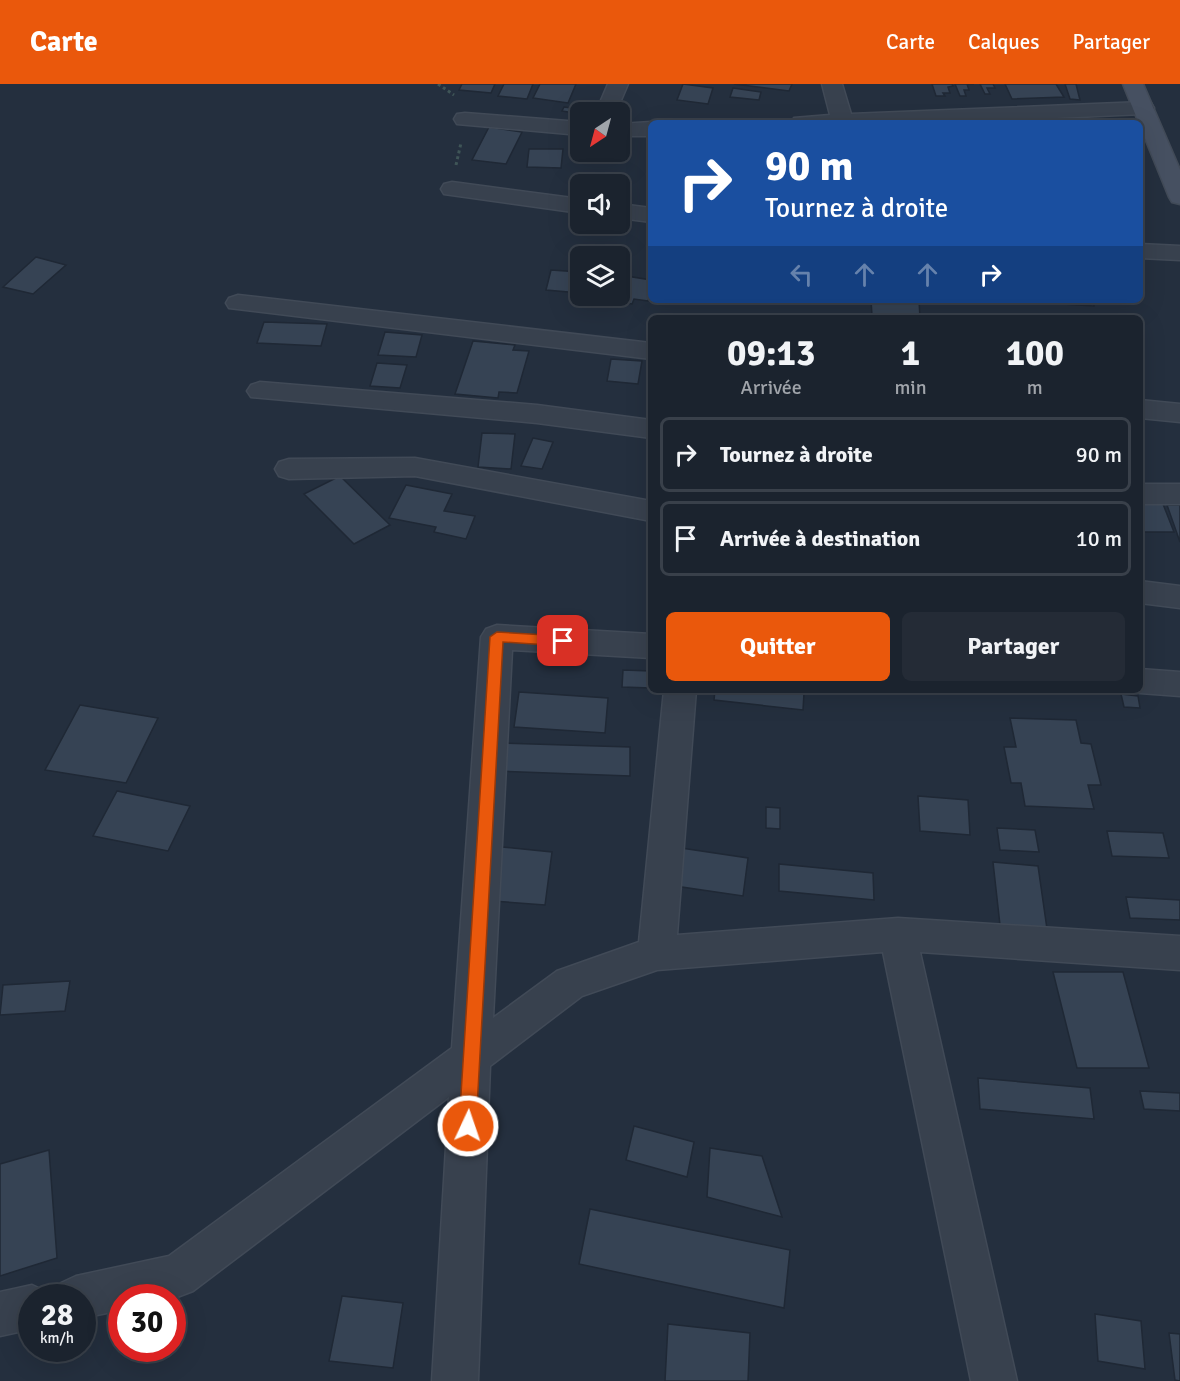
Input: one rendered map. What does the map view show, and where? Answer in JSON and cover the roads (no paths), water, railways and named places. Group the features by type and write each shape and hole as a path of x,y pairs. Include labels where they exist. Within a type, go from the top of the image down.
{"main road":[{"path":"1133,84 1175,172 1180,197"}],"street":[{"path":"610,102 618,84"},
{"path":"832,84 841,120"},
{"path":"885,120 1143,108"},
{"path":"465,119 570,128"},
{"path":"630,130 648,129"},
{"path":"452,189 570,205"},
{"path":"630,212 648,215"},
{"path":"1143,250 1180,253"},
{"path":"238,303 648,351"},
{"path":"260,391 537,414 648,429"},
{"path":"1143,409 1180,413"},
{"path":"289,469 415,467 648,510"},
{"path":"1143,494 1180,494"},
{"path":"1143,592 1180,597"},
{"path":"455,1381 471,1056 497,637 648,646"},
{"path":"1143,681 1180,684"},
{"path":"657,953 680,693"},
{"path":"96,1294 178,1276 570,983 657,953 898,934 1180,953"},
{"path":"898,934 994,1381"},
{"path":"0,1314 18,1310"}]}
